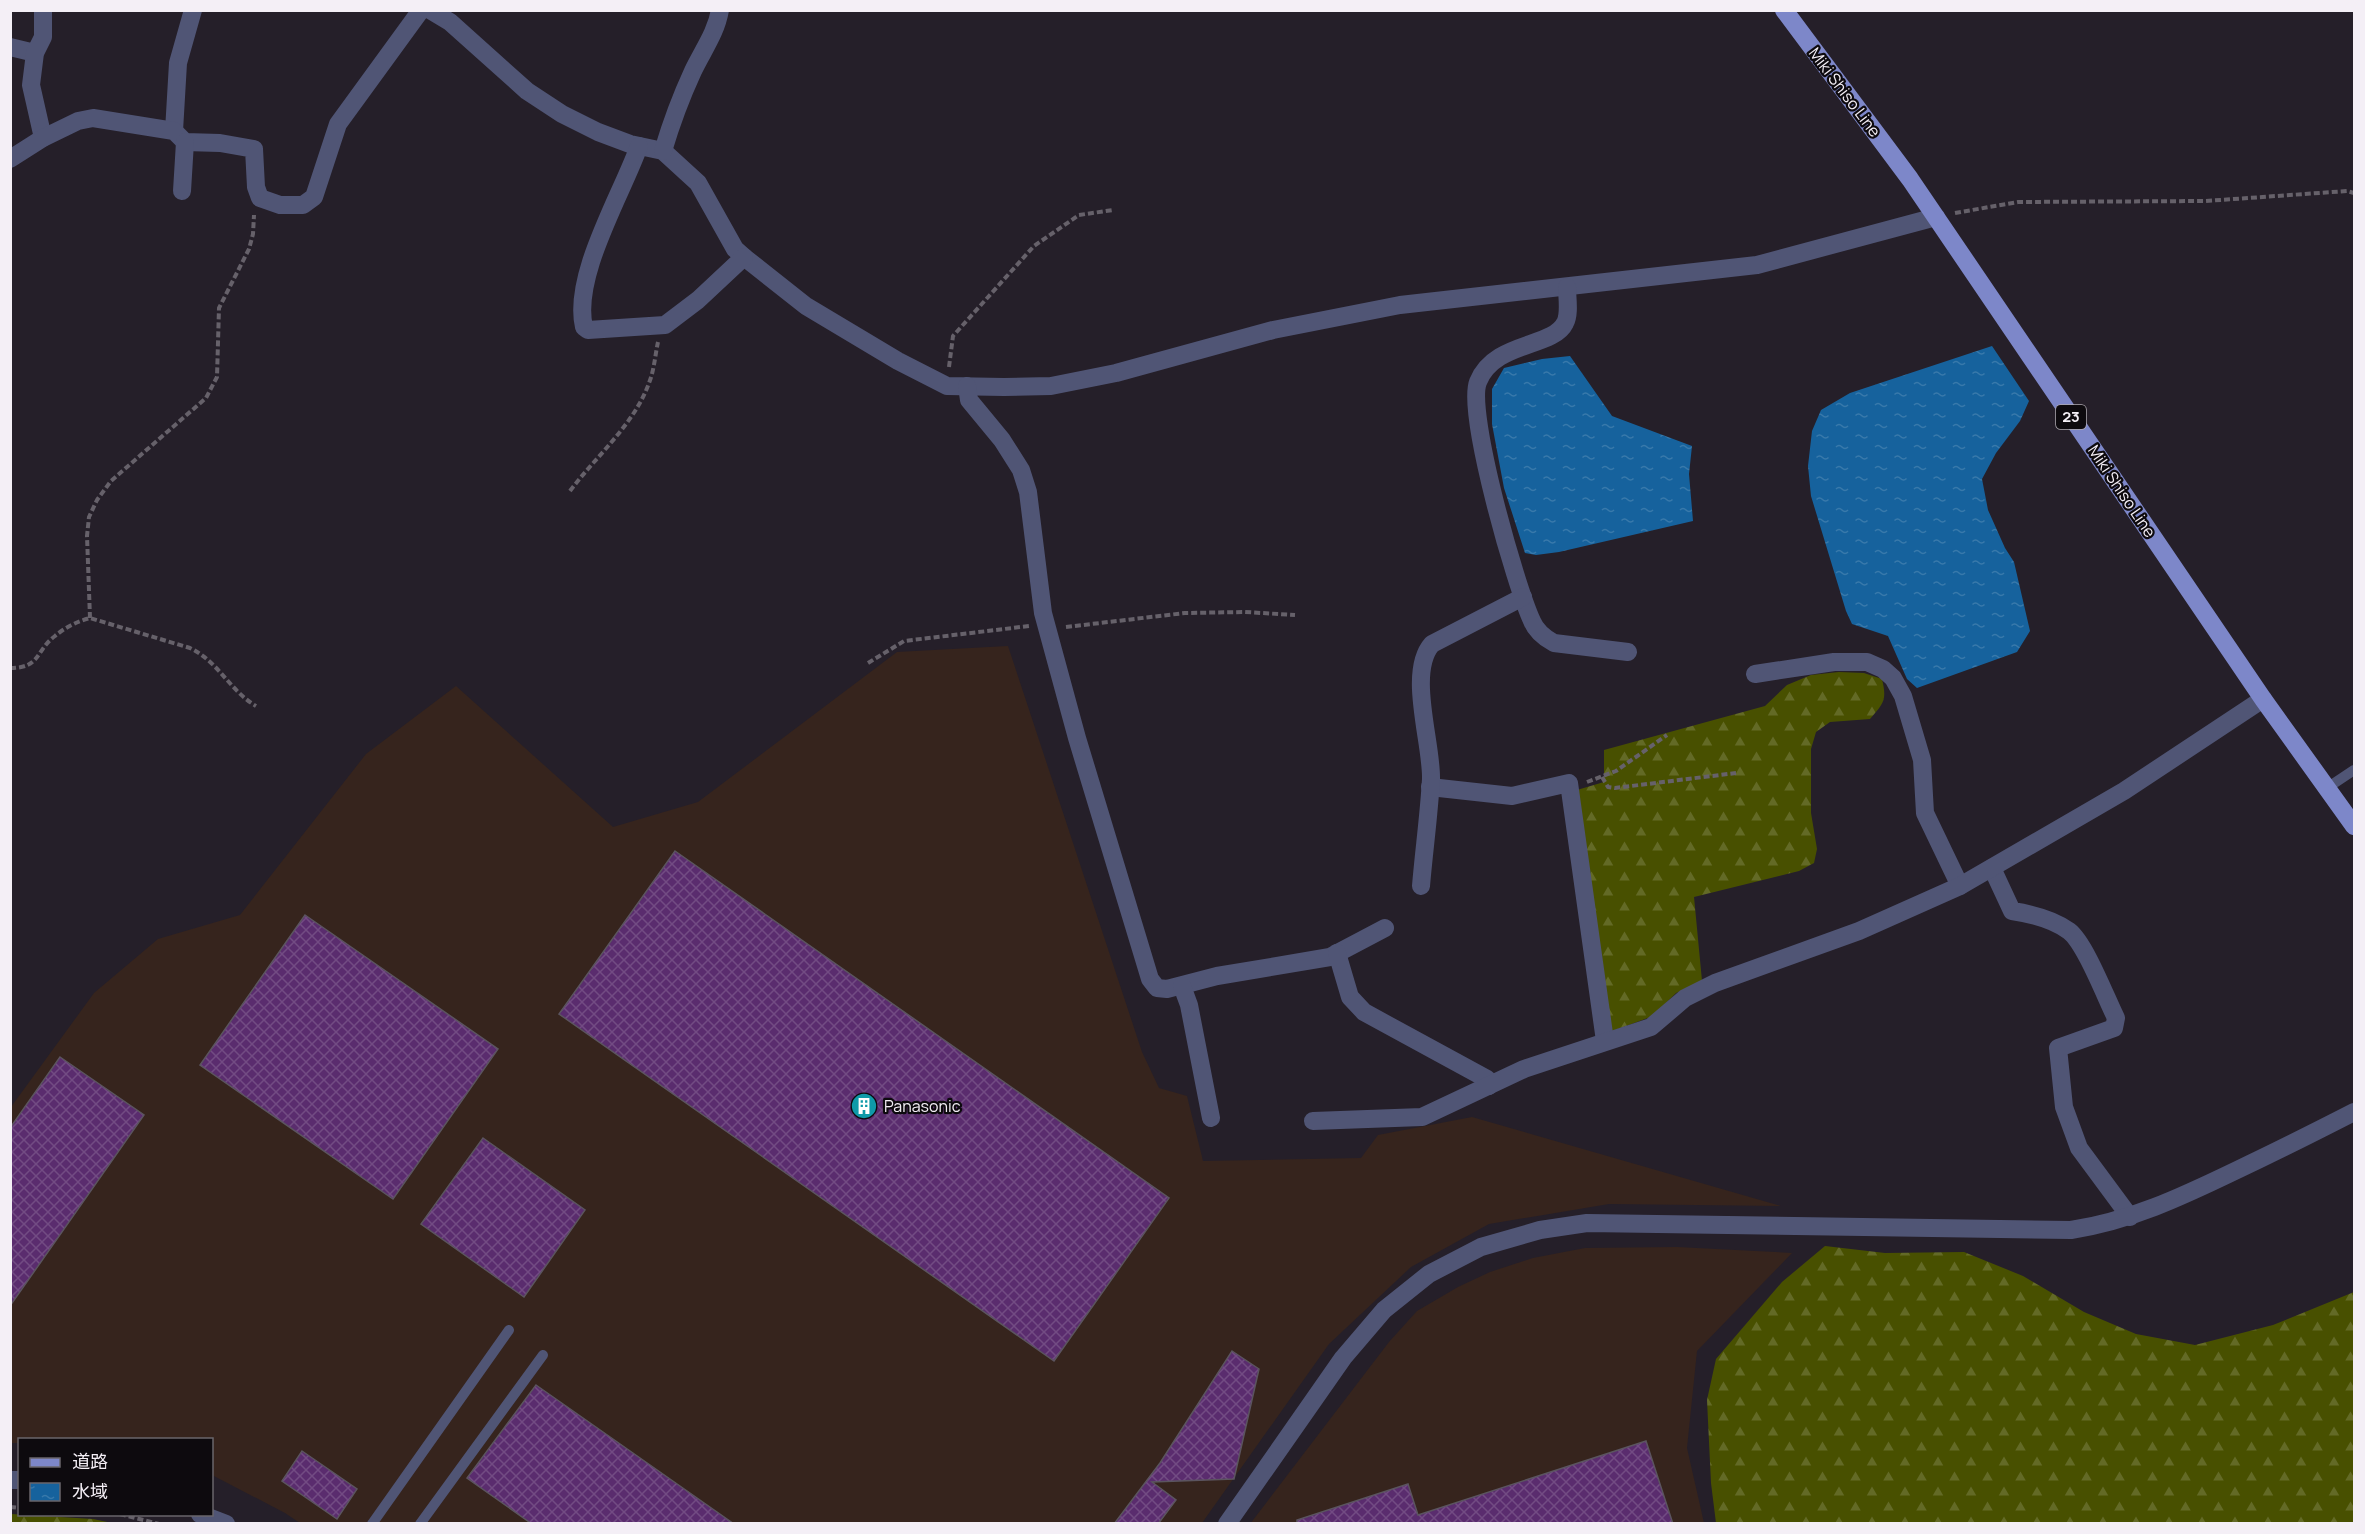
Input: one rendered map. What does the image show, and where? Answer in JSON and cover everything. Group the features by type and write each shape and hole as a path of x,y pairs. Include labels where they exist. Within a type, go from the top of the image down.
{"main road":[{"name":"Miki Shiso Line","path":"1784,10 1910,179 2263,699 2355,826"}],"street":[{"path":"43,10 43,37 34,53 31,85 43,138"},
{"path":"182,191 178,63 193,10"},
{"path":"10,159 43,138 78,121 93,118 254,149 256,187 260,198 280,205 303,205 314,196 338,124 421,10"},
{"path":"430,10 450,22 528,91 562,114 598,132 639,146 663,151 698,183 735,249 744,257 806,306 898,361 947,386 1051,386 1116,373 1273,330 1400,305 1757,265 1936,217"},
{"path":"663,151 679,102 693,70 717,27 720,10"},
{"path":"10,47 34,53"},
{"path":"639,146 587,275 582,319 584,327 588,330 665,325 698,300 744,257"},
{"path":"1567,287 1566,322 1561,328 1552,336 1512,350 1497,359 1478,383 1479,435 1523,597 1533,623 1545,638 1554,643 1628,652"},
{"path":"967,386 969,400 1002,440 1021,470 1028,492 1039,585 1047,624 1077,738 1150,979 1157,988 1167,990 1217,976 1330,957 1385,928"},
{"path":"1421,886 1431,778 1421,691 1421,661 1425,651 1432,644 1523,597"},
{"path":"1755,674 1834,662 1867,662 1883,669 1893,678 1903,696 1922,760 1925,813 1960,886"},
{"path":"1313,1121 1422,1117 1524,1069 1651,1027 1685,998 1715,983 1859,931 1960,886 2124,791 2263,699"},
{"path":"1430,787 1512,796 1569,783 1605,1041"},
{"path":"1992,868 2012,911 2035,914 2070,931 2079,942 2116,1018 2114,1028 2058,1048 2064,1107 2079,1148 2130,1217"},
{"path":"1337,953 1350,997 1364,1012 1486,1079 1489,1086"},
{"path":"1182,986 1189,1005 1211,1118"},
{"path":"1227,1524 1343,1358 1384,1310 1429,1274 1481,1247 1540,1230 1587,1223 2071,1230 2101,1226 2180,1197 2355,1112"},
{"path":"203,1516 226,1524"}],"lane":[{"path":"2327,788 2355,770"},
{"path":"372,1524 509,1330"},
{"path":"420,1524 543,1355"}],"path":[{"path":"1936,217 2018,202 2206,201 2347,191 2355,193"},
{"path":"90,618 87,536 89,516 111,481 206,398 217,377 219,308 249,249 253,234 254,208"},
{"path":"947,386 953,336 1034,246 1079,215 1113,210"},
{"path":"570,491 590,464 614,441 636,407 649,383 661,326"},
{"path":"868,663 904,641 1047,624 1071,627 1185,613 1245,612 1295,615"},
{"path":"10,668 22,668 32,664 53,636 90,618 190,648 206,656 247,701 256,706"},
{"path":"1569,789 1616,771 1667,735"},
{"path":"1602,777 1608,786 1615,788 1736,773"},
{"path":"124,1516 159,1524"}],"shaded area":[{"path":"1008,646 1142,1052 1159,1088 1187,1096 1203,1161 1361,1158 1378,1135 1472,1117 1781,1206 1609,1204 1489,1224 1411,1267 1329,1344 1202,1523 300,1523 213,1476 213,1438 18,1438 18,1443 11,1443 11,1107 94,993 158,939 240,915 366,754 456,686 613,827 698,802 897,652"},
{"path":"1677,1247 1792,1253 1697,1351 1687,1448 1704,1523 1250,1524 1389,1342 1417,1311 1458,1287 1490,1272 1533,1258 1585,1248"}],"green space":[{"path":"1839,672 1864,673 1882,679 1884,697 1870,719 1830,722 1816,732 1811,749 1811,813 1817,849 1814,863 1799,871 1694,897 1702,981 1676,993 1653,1016 1610,1032 1577,790 1604,782 1604,750 1765,706 1787,685 1811,675"},
{"path":"1825,1246 1885,1253 1964,1252 2023,1276 2084,1312 2136,1334 2195,1345 2273,1325 2354,1292 2354,1523 1716,1523 1711,1483 1707,1400 1716,1359 1782,1282"},
{"path":"11,1514 93,1519 112,1523 11,1523"}],"water":[{"path":"1992,346 2029,401 2020,421 1996,453 1982,479 1988,510 2014,562 2030,631 2017,652 1917,688 1907,679 1888,636 1852,624 1846,611 1811,496 1808,466 1812,431 1821,410 1850,393"},
{"path":"1570,356 1612,416 1692,446 1689,474 1693,521 1559,552 1536,555 1525,553 1504,488 1492,424 1492,389 1504,368 1542,359"}],"building":[{"name":"Panasonic","path":"675,851 1169,1198 1054,1361 559,1014"},
{"path":"305,915 498,1049 393,1199 200,1065"},
{"path":"60,1057 144,1115 10,1306 10,1128"},
{"path":"483,1138 585,1210 524,1297 421,1224"},
{"path":"1232,1351 1259,1369 1234,1479 1152,1482 1176,1500 1158,1524 1114,1524 1160,1463"},
{"path":"536,1385 734,1524 532,1524 467,1478"},
{"path":"1646,1441 1673,1524 1297,1524 1297,1520 1408,1484 1418,1515"},
{"path":"302,1451 357,1489 337,1519 282,1481"}],"place":[{"name":"Panasonic","path":"864,1106"}]}
